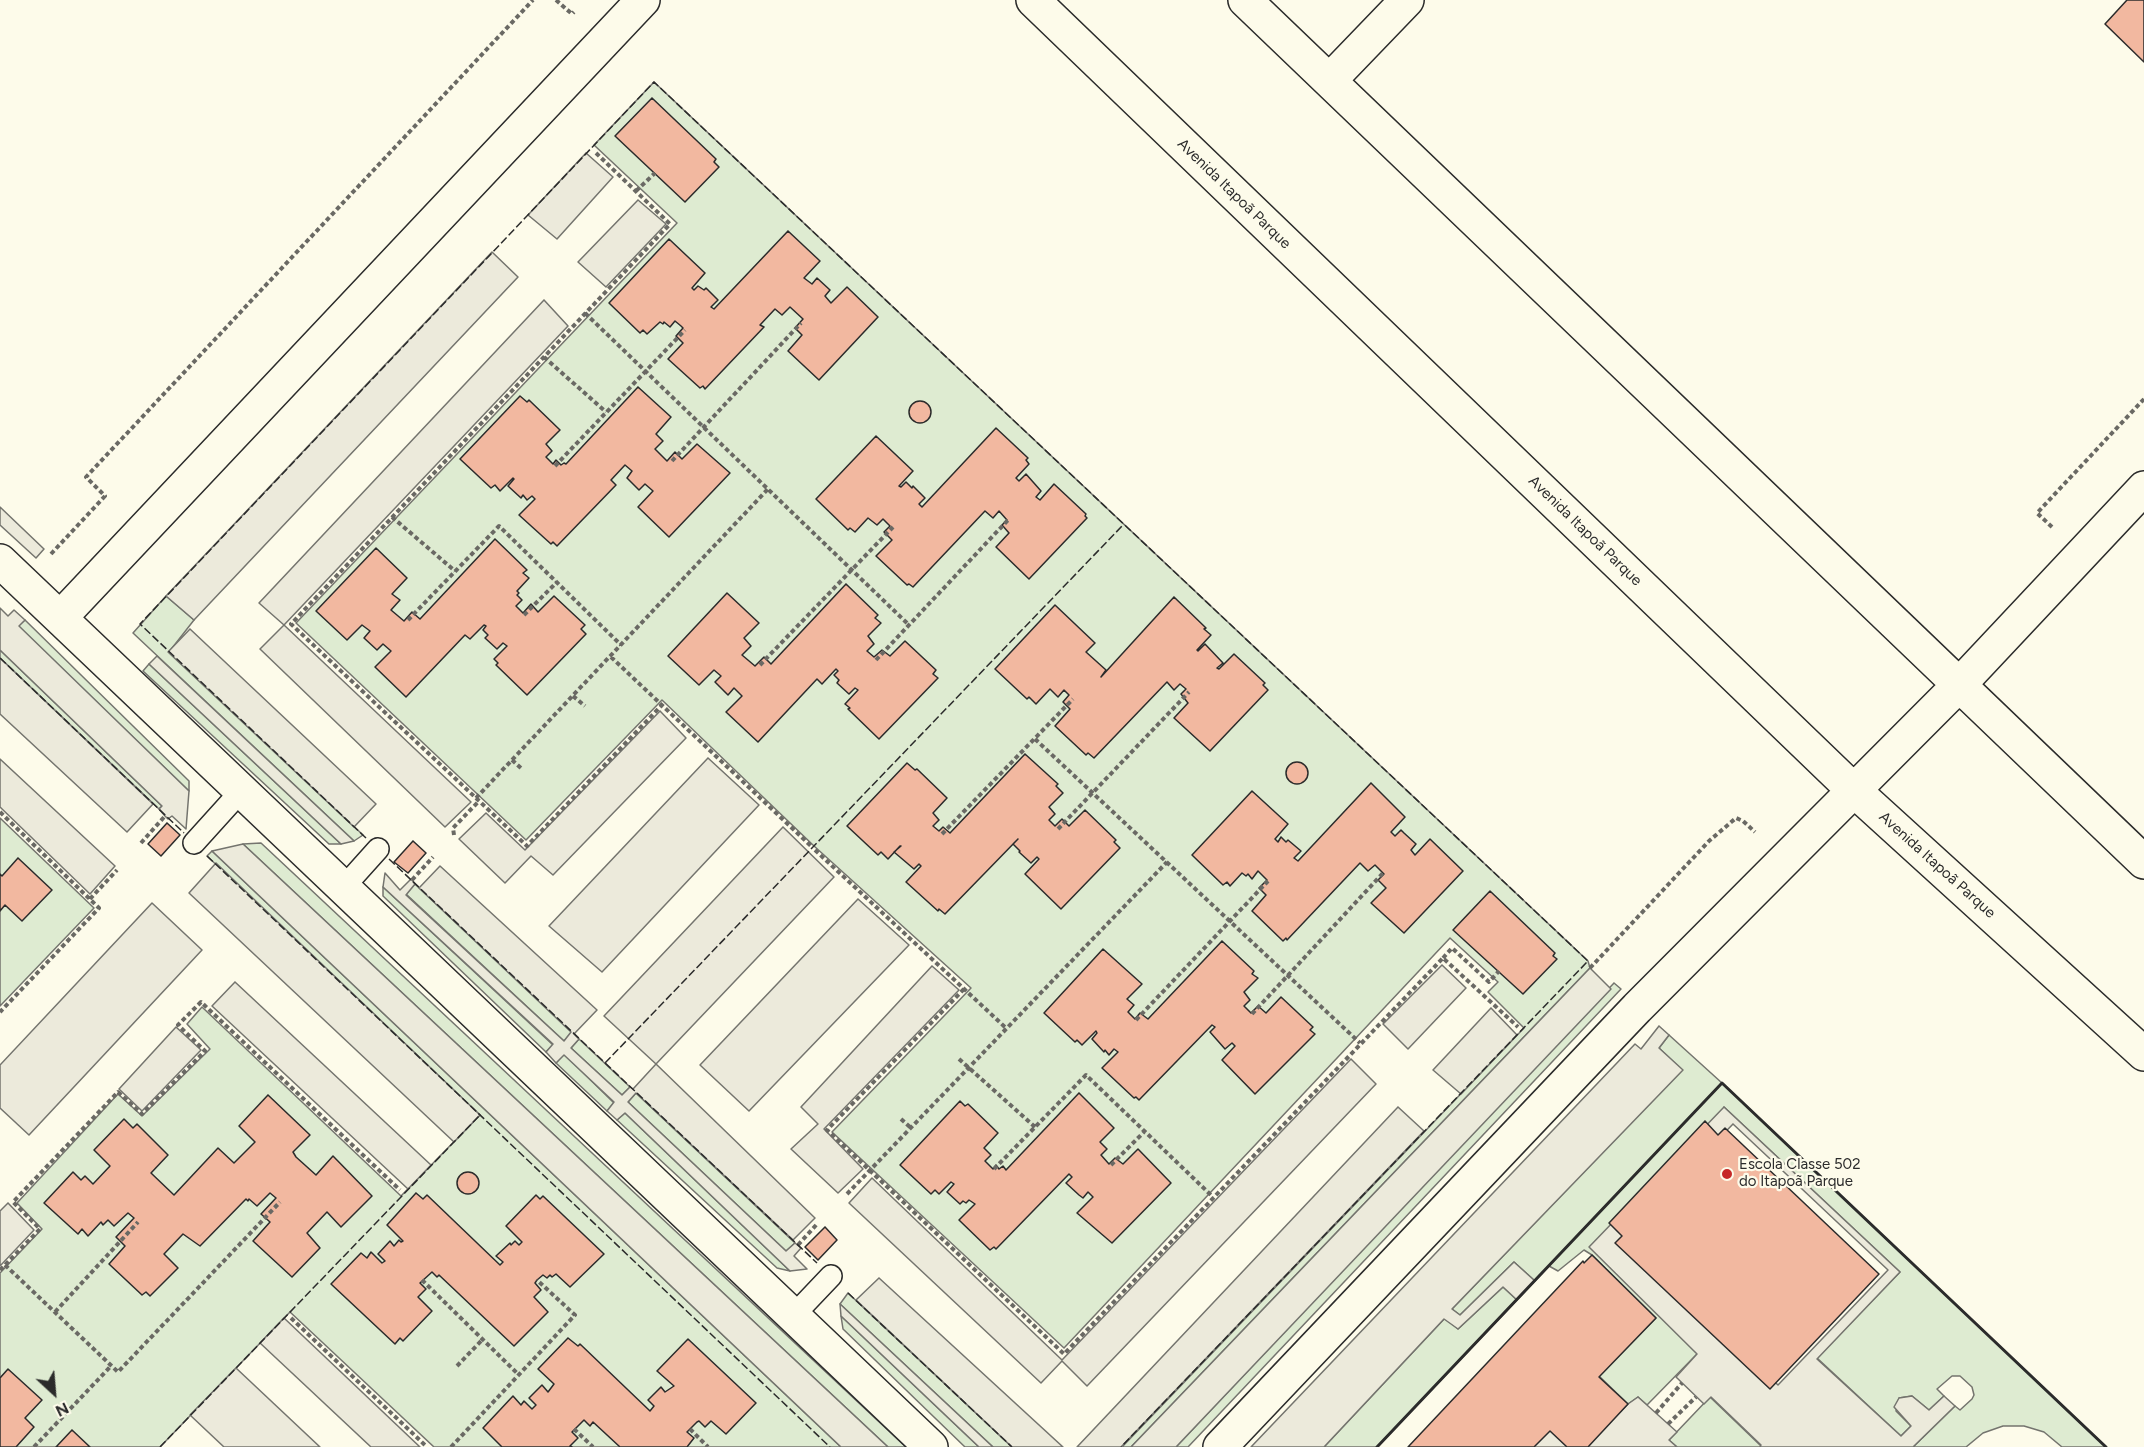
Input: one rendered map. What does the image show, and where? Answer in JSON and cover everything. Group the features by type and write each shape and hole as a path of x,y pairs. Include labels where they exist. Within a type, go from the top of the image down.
{"street":[{"path":"60,618 643,0"},
{"name":"Avenida Itapoã Parque","path":"1033,0 1855,790 2144,1054"},
{"path":"1245,0 2144,862"},
{"path":"1329,80 1407,0"},
{"path":"1220,1447 1637,1008 1959,685 2144,488"},
{"path":"0,561 931,1447"}],"lane":[{"path":"194,843 242,791"},
{"path":"343,888 378,849"},
{"path":"793,1316 831,1276"}],"path":[{"path":"46,559 105,496 86,477 533,0"},
{"path":"556,0 572,14 578,7"},
{"path":"596,153 670,224 291,624 527,846 662,705"},
{"path":"636,191 656,173"},
{"path":"585,313 909,625"},
{"path":"672,461 801,323"},
{"path":"555,466 685,330"},
{"path":"544,356 606,412"},
{"path":"2082,554 2037,513 2144,399"},
{"path":"454,835 453,828 512,760 768,489"},
{"path":"392,517 455,571"},
{"path":"876,660 1008,520"},
{"path":"408,620 499,526 621,645"},
{"path":"760,665 893,527"},
{"path":"524,615 557,582"},
{"path":"611,656 811,846"},
{"path":"1058,829 1189,692"},
{"path":"573,696 585,706"},
{"path":"942,834 1073,699"},
{"path":"1035,739 1360,1043"},
{"path":"512,760 523,770"},
{"path":"0,812 99,908 0,1012"},
{"path":"141,843 165,816"},
{"path":"815,850 1006,1029"},
{"path":"412,880 433,857"},
{"path":"847,1194 1167,862"},
{"path":"90,899 117,870"},
{"path":"1252,1014 1383,873"},
{"path":"1136,1020 1268,881"},
{"path":"964,989 827,1130 1064,1354 1452,948 1489,982 1499,971"},
{"path":"1443,958 1518,1027"},
{"path":"0,1270 40,1229 13,1202 118,1092 142,1114 205,1051 178,1025 201,1002 400,1190"},
{"path":"959,1059 1035,1127"},
{"path":"994,1169 1086,1075 1213,1197"},
{"path":"901,1119 910,1128"},
{"path":"1111,1165 1144,1131"},
{"path":"5,1265 118,1372 280,1202"},
{"path":"54,1312 138,1222"},
{"path":"798,1245 818,1224"},
{"path":"422,1280 518,1374"},
{"path":"451,1447 576,1315 537,1281"},
{"path":"291,1318 427,1447"},
{"path":"457,1366 482,1340"},
{"path":"34,1447 111,1366"},
{"path":"1656,1413 1682,1383"},
{"path":"1668,1424 1696,1397"},
{"path":"574,1429 593,1447"},
{"path":"690,1429 708,1447"}],"green space":[{"path":"654,82 1588,961 1590,968 1131,1447 1122,1447 1524,1028 1488,992 1498,982 1450,938 1064,1348 832,1132 971,988 814,846 662,700 526,840 296,623 677,223 594,145"},
{"path":"166,596 194,620 169,652 363,835 354,841 133,633"},
{"path":"25,620 189,781 189,791 18,626"},
{"path":"0,650 162,806 159,809 0,658"},
{"path":"149,664 341,844 329,844 143,671"},
{"path":"0,818 94,908 0,1006"},
{"path":"261,843 906,1447 888,1447 243,844"},
{"path":"212,851 841,1447 434,1447 290,1312 160,1447 0,1447 0,1273 42,1229 17,1203 118,1094 142,1116 210,1049 187,1024 202,1007 401,1196 480,1115 207,856"},
{"path":"415,884 572,1032 564,1041 406,894"},
{"path":"383,887 553,1045 546,1052 383,896"},
{"path":"1614,983 1621,989 1188,1447 1176,1447"},
{"path":"1669,1035 2106,1447 2062,1447 2044,1432 2024,1426 2003,1426 1983,1433 1966,1447 1913,1447 1955,1406 1960,1410 1972,1399 1974,1395 1972,1387 1960,1376 1952,1376 1937,1389 1944,1396 1929,1410 1912,1396 1899,1398 1896,1411 1911,1426 1901,1436 1817,1358 1900,1272 1724,1107 1697,1354 1647,1405 1638,1397 1628,1404 1599,1376 1656,1318 1592,1255 1584,1250 1558,1271 1549,1266 1535,1281 1514,1262 1460,1315 1452,1309 1682,1070 1659,1048"},
{"path":"579,1039 630,1087 622,1095 571,1048"},
{"path":"564,1054 614,1103 607,1111 556,1063"},
{"path":"636,1093 795,1243 786,1251 628,1102"},
{"path":"625,1113 790,1271 777,1268 617,1120"},
{"path":"1503,1287 1517,1300 1377,1447 1324,1447 1445,1318 1458,1329"},
{"path":"848,1293 1012,1447 993,1447 840,1304"},
{"path":"841,1316 979,1447 965,1447 843,1329"},
{"path":"1710,1397 1761,1446 1677,1447 1669,1440"}],"shaded area":[{"path":"586,153 613,177 557,239 528,215"},
{"path":"638,200 666,224 606,287 578,262"},
{"path":"492,252 518,277 194,620 166,596"},
{"path":"544,300 568,326 284,625 259,603"},
{"path":"0,507 44,549 36,558 0,525"},
{"path":"0,608 8,616 14,610 25,620 19,626 189,791 186,829 172,816 168,819 159,809 162,806 0,650"},
{"path":"284,625 471,802 445,827 260,649"},
{"path":"190,629 376,804 354,827 168,652"},
{"path":"157,656 354,841 341,844 149,664"},
{"path":"0,658 153,804 127,832 0,714"},
{"path":"660,711 686,738 553,875 531,856 505,883 459,839 486,813 525,850"},
{"path":"708,758 759,805 602,972 549,926"},
{"path":"0,759 115,866 90,894 0,807"},
{"path":"783,827 834,877 656,1064 604,1016"},
{"path":"243,844 888,1447 841,1447 212,851"},
{"path":"216,863 480,1115 454,1142 189,893"},
{"path":"440,866 597,1010 574,1034 579,1039 571,1048 622,1095 630,1087 633,1089 656,1064 815,1218 793,1240 636,1093 628,1102 786,1251 795,1243 801,1248 794,1256 807,1269 790,1271 625,1113 617,1120 607,1111 614,1102 564,1055 556,1063 546,1052 553,1044 383,887 385,873 400,890 412,880 415,884 406,895 564,1041 571,1032 419,888"},
{"path":"858,899 909,945 749,1111 700,1065"},
{"path":"152,903 202,950 29,1135 0,1108 0,1065"},
{"path":"1442,965 1466,988 1408,1049 1383,1024"},
{"path":"932,966 959,990 824,1129 863,1169 838,1193 791,1149 818,1124 801,1107"},
{"path":"1590,968 1611,989 1176,1447 1131,1447"},
{"path":"235,982 431,1165 408,1189 212,1006"},
{"path":"1491,1008 1517,1035 1461,1094 1433,1070"},
{"path":"1659,1026 1669,1035 1659,1048 1683,1070 1452,1309 1460,1315 1514,1262 1535,1281 1517,1300 1503,1287 1458,1329 1444,1319 1324,1447 1251,1447 1635,1044 1641,1049"},
{"path":"176,1027 201,1050 142,1111 119,1089"},
{"path":"1351,1059 1376,1084 1087,1386 1062,1361 1041,1383 849,1203 872,1178 1062,1360"},
{"path":"1398,1107 1424,1131 1121,1447 1077,1447"},
{"path":"1724,1107 1900,1272 1817,1359 1901,1436 1911,1426 1894,1407 1899,1398 1912,1396 1929,1410 1944,1396 1955,1406 1913,1447 1760,1447 1761,1445 1711,1397 1704,1404 1676,1377 1697,1354 1589,1247","holes":["1733,1124 1888,1270 1778,1385 1623,1238"]},
{"path":"8,1203 34,1230 0,1266 0,1211"},
{"path":"879,1278 1063,1447 1012,1447 856,1300"},
{"path":"840,1304 993,1447 979,1447 841,1316"},
{"path":"284,1318 420,1447 371,1447 260,1343"},
{"path":"236,1368 320,1447 224,1447 190,1415"},
{"path":"1638,1397 1677,1432 1669,1440 1677,1447 1533,1447 1559,1419 1589,1444 1628,1404"}],"building":[{"path":"2127,0 2144,0 2144,62 2105,24"},
{"path":"652,98 716,159 714,162 719,167 685,202 615,136"},
{"path":"788,231 820,261 804,278 812,284 817,278 830,290 825,296 831,303 847,287 878,317 819,380 788,351 802,335 795,328 803,319 790,307 782,315 775,309 760,325 764,327 705,389 703,386 700,388 668,359 683,343 676,336 683,328 681,326 675,321 670,327 660,322 647,334 643,330 640,333 609,303 669,239 705,273 692,288 694,290 698,286 704,290 706,288 718,300 711,307 714,309"},
{"path":"638,387 671,417 656,434 663,441 655,449 667,461 675,452 682,459 697,444 730,473 669,537 638,507 653,491 645,484 639,490 627,478 632,471 625,465 611,480 616,485 557,546 553,542 551,544 519,515 535,499 532,496 527,500 523,495 521,498 508,486 513,478 500,491 495,485 491,488 460,459 520,396 527,402 529,400 560,430 546,444 552,451 546,457 553,464 556,460 561,465 566,464"},
{"path":"920,401 928,404 931,412 928,420 920,423 912,420 909,412 912,404"},
{"path":"996,428 1028,458 1026,460 1029,464 1016,478 1019,481 1026,474 1041,491 1036,497 1040,500 1054,484 1086,514 1087,518 1029,579 996,547 1009,533 1002,525 1007,520 999,511 993,518 985,511 913,587 907,585 876,556 892,540 884,532 890,526 883,519 877,525 868,518 855,532 850,528 848,530 816,499 876,436 913,471 899,486 901,487 906,482 912,488 913,486 925,498 919,504 922,507"},
{"path":"495,539 527,570 523,573 529,578 517,591 519,593 517,595 522,600 516,606 523,613 531,604 538,612 554,596 585,625 581,629 586,634 527,695 496,665 498,663 494,659 507,646 503,643 497,649 485,638 488,635 483,630 486,626 484,625 470,639 465,635 406,697 375,667 391,651 383,644 377,650 364,638 370,631 362,625 347,640 316,611 376,548 407,578 392,594 400,600 391,610 404,621 412,612 420,619"},
{"path":"846,584 878,615 875,618 881,623 868,636 874,644 867,651 874,657 882,650 890,656 905,641 936,670 933,674 938,678 879,739 848,709 850,708 845,704 858,690 855,688 849,694 837,683 839,680 834,675 838,671 836,669 822,684 817,679 758,742 726,712 742,696 734,688 728,695 715,682 721,676 714,670 699,685 668,656 727,593 759,623 744,638 751,646 742,655 755,666 764,657 771,664"},
{"path":"1174,597 1211,635 1198,651 1205,644 1223,663 1217,668 1219,669 1234,654 1265,683 1263,685 1268,690 1210,751 1174,718 1188,703 1181,694 1186,689 1180,684 1174,690 1167,682 1094,758 1088,753 1086,755 1055,726 1070,709 1063,702 1069,695 1064,690 1058,697 1050,689 1036,704 1029,697 1027,699 995,669 1055,605 1095,643 1086,652 1106,670 1101,677"},
{"path":"1025,754 1058,784 1056,786 1063,793 1049,807 1055,814 1049,820 1055,826 1062,819 1069,826 1085,810 1116,840 1114,842 1120,848 1061,909 1025,874 1039,859 1037,857 1031,863 1013,844 945,914 939,909 938,911 906,882 921,866 919,864 914,869 894,852 888,859 881,852 878,855 847,826 907,763 915,770 917,769 947,798 933,813 939,820 933,826 939,831 943,827 950,833"},
{"path":"1297,762 1305,765 1308,773 1305,781 1297,784 1289,781 1286,773 1289,765"},
{"path":"1371,783 1405,817 1391,832 1395,836 1401,830 1416,844 1411,850 1415,855 1430,839 1463,871 1404,933 1371,903 1386,888 1378,880 1384,874 1375,865 1368,871 1360,863 1287,940 1286,938 1283,941 1252,911 1266,895 1259,888 1267,880 1258,871 1252,879 1248,874 1246,876 1242,873 1230,886 1227,882 1223,885 1192,855 1252,791 1288,824 1275,839 1278,842 1281,837 1286,842 1288,840 1301,851 1294,858 1298,861"},
{"path":"167,823 180,835 161,856 148,844"},
{"path":"413,841 426,853 408,873 394,862"},
{"path":"18,858 52,890 22,921 5,905 0,911 0,874 2,876"},
{"path":"1490,891 1555,953 1553,956 1557,959 1523,994 1453,930"},
{"path":"1222,941 1254,971 1252,974 1258,978 1244,992 1250,1000 1244,1006 1251,1013 1258,1006 1266,1013 1281,997 1313,1027 1310,1030 1315,1034 1255,1094 1222,1060 1235,1046 1232,1043 1225,1049 1210,1032 1215,1027 1212,1025 1139,1100 1102,1068 1118,1052 1114,1049 1109,1055 1105,1050 1104,1052 1092,1039 1096,1031 1082,1045 1077,1040 1075,1042 1044,1013 1103,949 1142,984 1127,999 1134,1005 1128,1012 1135,1019 1140,1013 1148,1019"},
{"path":"1079,1093 1114,1128 1100,1142 1107,1149 1101,1155 1109,1164 1115,1158 1123,1164 1138,1149 1171,1183 1112,1243 1077,1213 1093,1197 1088,1192 1083,1198 1066,1183 1072,1177 1069,1174 996,1249 994,1247 990,1250 959,1220 975,1204 969,1200 960,1204 947,1192 954,1184 951,1182 939,1194 935,1190 931,1194 900,1165 960,1101 965,1106 968,1104 998,1133 984,1148 991,1155 985,1161 993,1169 996,1165 999,1169 1003,1166 1006,1170"},
{"path":"268,1095 310,1135 293,1152 296,1157 316,1175 333,1156 372,1196 341,1227 327,1212 307,1233 320,1248 292,1277 253,1241 270,1222 261,1214 276,1198 270,1193 257,1206 246,1199 200,1246 183,1234 164,1254 178,1268 150,1296 146,1292 142,1295 109,1264 125,1246 116,1237 134,1218 128,1213 114,1226 108,1220 103,1225 101,1222 88,1236 82,1229 78,1234 44,1203 73,1172 81,1180 85,1176 93,1184 110,1166 94,1150 124,1119 133,1128 137,1124 168,1155 151,1173 174,1195 218,1148 234,1163 255,1142 239,1126"},
{"path":"1705,1121 1718,1135 1725,1128 1879,1274 1770,1389 1615,1243 1622,1236 1609,1223"},
{"path":"468,1172 476,1175 479,1183 476,1191 468,1194 460,1191 457,1183 460,1175"},
{"path":"416,1193 423,1199 427,1195 500,1265 503,1262 496,1256 510,1243 511,1245 515,1241 519,1245 522,1242 506,1226 536,1195 540,1199 543,1196 604,1254 570,1287 556,1274 547,1278 543,1275 537,1280 535,1283 541,1290 534,1297 548,1312 514,1346 439,1275 437,1277 432,1272 420,1283 426,1289 418,1297 432,1311 403,1341 400,1338 395,1344 331,1284 361,1253 367,1258 371,1252 382,1263 385,1261 378,1254 390,1241 394,1246 399,1240 403,1241 387,1225"},
{"path":"825,1227 837,1240 818,1260 805,1247"},
{"path":"1592,1255 1656,1318 1599,1377 1628,1404 1588,1447 1567,1447 1550,1431 1534,1447 1408,1447 1583,1261 1584,1263"},
{"path":"568,1338 578,1346 580,1344 650,1411 654,1406 648,1400 661,1387 665,1392 674,1386 657,1371 688,1339 756,1403 726,1434 711,1421 705,1427 699,1421 697,1422 687,1432 694,1438 687,1447 620,1447 593,1422 590,1426 584,1420 572,1432 578,1438 570,1446 572,1447 502,1447 483,1428 513,1396 521,1405 524,1401 532,1409 536,1405 529,1398 542,1385 548,1392 554,1384 538,1369"},
{"path":"8,1369 42,1400 25,1418 34,1427 16,1447 0,1447 0,1378"},
{"path":"72,1430 90,1447 56,1447"}],"fence":[{"path":"366,838 140,624 654,82 1588,961 1121,1447"},
{"path":"605,1063 1124,524"},
{"path":"0,658 184,833"},
{"path":"207,856 830,1447"},
{"path":"389,859 817,1263"},
{"path":"160,1447 480,1115"},
{"path":"848,1293 1012,1447"}],"wall":[{"path":"1377,1447 1722,1083 2106,1447"}],"place":[{"name":"Escola Classe 502 do Itapoã Parque","path":"1727,1174"}]}
